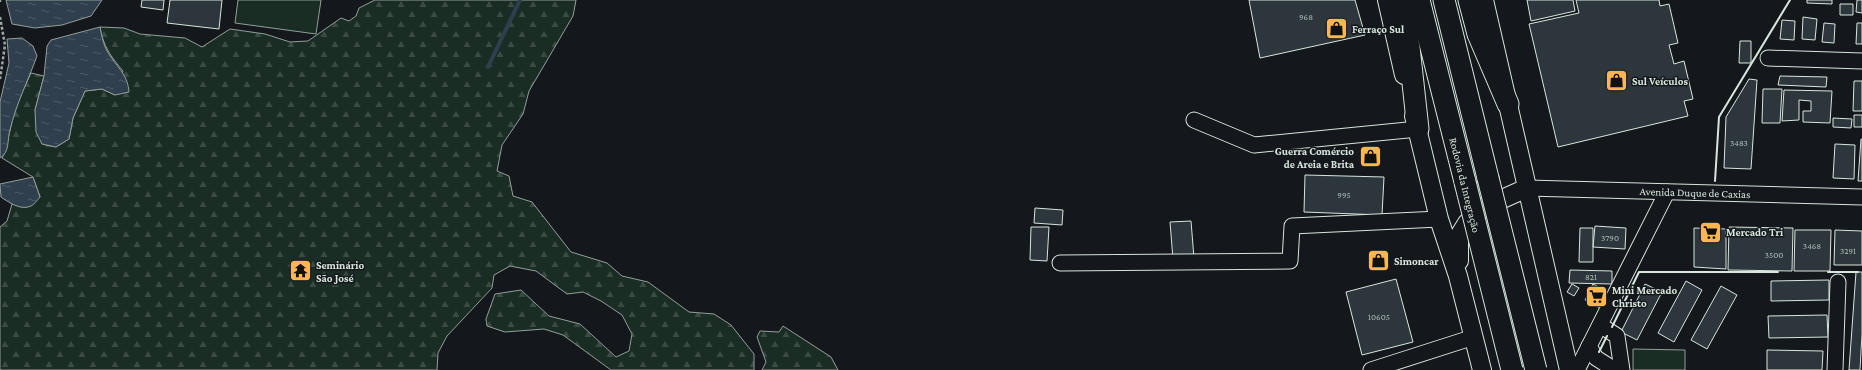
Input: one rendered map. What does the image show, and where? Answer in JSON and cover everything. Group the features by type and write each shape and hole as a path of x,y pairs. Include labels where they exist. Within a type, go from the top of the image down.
{"highway":[{"path":"1399,0 1409,47 1418,130"},
{"name":"Rodovia da Integração","path":"1419,0 1512,370"},
{"path":"1444,0 1536,370"},
{"path":"1469,0 1478,34 1508,104"}],"main road":[{"path":"1387,0 1439,219 1458,276 1482,370"},
{"path":"1484,0 1569,370"},
{"path":"1458,276 1459,236 1468,223 1482,208 1527,188"}],"street":[{"path":"1768,58 1862,61"},
{"path":"1194,120 1254,145 1418,130"},
{"name":"Avenida Duque de Caxias","path":"1527,188 1862,197"},
{"path":"1577,370 1667,192"},
{"path":"1060,262 1290,261 1292,226 1439,219"},
{"path":"1835,370 1838,282"},
{"path":"1600,325 1617,336 1622,370"},
{"path":"1371,370 1474,337"},
{"path":"1589,346 1596,358 1615,370"}],"path":[{"path":"0,17 5,45 0,79"}],"green space":[{"path":"238,0 321,0 316,34 235,23"},
{"name":"Seminário São José","path":"375,0 576,0 573,16 529,91 523,114 502,145 497,171 509,176 513,196 532,202 571,252 607,263 622,276 648,282 689,312 714,314 731,325 754,354 754,370 611,370 563,335 544,329 505,332 487,326 486,319 495,294 521,290 549,316 580,324 616,357 629,351 632,334 622,315 601,301 583,292 567,294 536,271 510,266 494,275 492,288 447,336 438,353 437,370 0,370 0,227 7,221 12,204 25,207 40,197 33,177 2,158 16,108 31,73 44,76 35,110 42,144 56,147 69,139 73,118 85,91 102,89 115,95 123,71 108,51 103,40 100,27 124,28 140,34 185,38 202,47 230,29 265,34 290,42 308,41 341,18 349,21 356,16 359,8"},
{"path":"783,326 831,357 838,370 762,370 766,362 757,337 760,331 779,332"},
{"path":"1633,349 1685,350 1685,370 1633,370"}],"water":[{"path":"6,0 102,0 91,16 62,25 35,28 12,24"},
{"path":"100,27 105,46 125,77 129,92 115,95 102,89 85,91 73,118 69,139 56,147 42,144 36,132 35,110 44,76 47,46 51,40"},
{"path":"22,38 33,46 37,56 15,111 7,149 0,158 0,102 9,63 7,39"},
{"path":"33,177 40,197 34,204 27,207 19,207 1,197 0,184"}],"building":[{"path":"142,0 164,0 163,10 141,7"},
{"path":"170,0 222,0 219,29 167,23"},
{"path":"1249,0 1355,0 1365,35 1260,58"},
{"path":"1527,0 1573,0 1575,11 1531,21"},
{"name":"Sul Veículos","path":"1576,0 1659,0 1660,6 1669,4 1678,43 1669,45 1674,64 1684,61 1693,99 1684,101 1688,116 1558,147 1529,24 1579,13"},
{"path":"1807,0 1832,0 1832,4 1807,3"},
{"path":"1857,0 1862,0 1862,13 1856,12"},
{"path":"1840,4 1853,4 1853,15 1840,15"},
{"path":"1803,17 1817,19 1815,40 1802,39"},
{"path":"1782,20 1795,21 1794,40 1780,39"},
{"path":"1824,23 1835,24 1834,43 1822,42"},
{"path":"1857,23 1862,23 1862,44 1856,44"},
{"path":"1740,41 1751,41 1751,63 1739,63"},
{"path":"1780,76 1827,77 1826,87 1778,85"},
{"path":"1749,79 1757,80 1751,169 1724,168 1726,117"},
{"path":"1854,81 1862,81 1862,111 1853,111"},
{"path":"1763,89 1782,89 1780,123 1762,123"},
{"path":"1784,90 1832,91 1830,123 1803,122 1803,111 1811,111 1811,101 1799,100 1799,120 1782,121"},
{"path":"1854,115 1862,115 1862,127 1854,127"},
{"path":"1833,118 1852,119 1851,128 1833,127"},
{"path":"1861,139 1862,181 1858,181"},
{"path":"1835,144 1855,145 1854,179 1833,178"},
{"path":"1305,175 1384,177 1382,215 1304,212"},
{"path":"1035,208 1063,210 1062,225 1034,223"},
{"path":"1191,221 1194,258 1173,259 1170,222"},
{"path":"1595,226 1626,228 1625,249 1593,247"},
{"path":"1031,227 1049,227 1047,261 1030,260"},
{"path":"1729,227 1793,228 1792,271 1728,270"},
{"path":"1580,228 1593,228 1593,262 1579,262"},
{"path":"1694,228 1726,229 1726,269 1694,267"},
{"path":"1795,230 1831,230 1830,271 1794,271"},
{"path":"1835,230 1862,231 1862,265 1834,265"},
{"path":"1570,270 1612,271 1612,284 1569,283"},
{"path":"1856,272 1862,272 1862,334 1860,370 1849,370"},
{"path":"1396,279 1413,342 1362,355 1346,292"},
{"path":"1829,280 1829,300 1771,301 1771,281"},
{"path":"1686,281 1702,290 1674,342 1658,333"},
{"path":"1572,284 1579,288 1574,296 1567,292"},
{"name":"Mini Mercado Christo","path":"1593,284 1608,292 1600,308 1585,300"},
{"path":"1645,284 1662,292 1637,340 1621,332"},
{"path":"1721,286 1737,295 1707,349 1691,340"},
{"path":"1827,315 1828,337 1769,338 1768,316"},
{"path":"1767,350 1823,351 1822,370 1767,370"}],"waterway":[{"path":"488,67 520,0"}],"wall":[{"path":"1715,181 1719,117 1790,0"},
{"path":"1612,327 1639,272 1778,272"},
{"path":"1828,272 1858,272"},
{"path":"1599,352 1607,336"}],"place":[{"name":"Ferraço Sul","path":"1336,29"},
{"name":"Sul Veículos","path":"1616,81"},
{"name":"Guerra Comércio de Areia e Brita","path":"1370,157"},
{"name":"Mercado Tri","path":"1710,232"},
{"name":"Simoncar","path":"1379,261"},
{"name":"Seminário São José","path":"300,271"},
{"name":"Mini Mercado Christo","path":"1596,296"}]}
